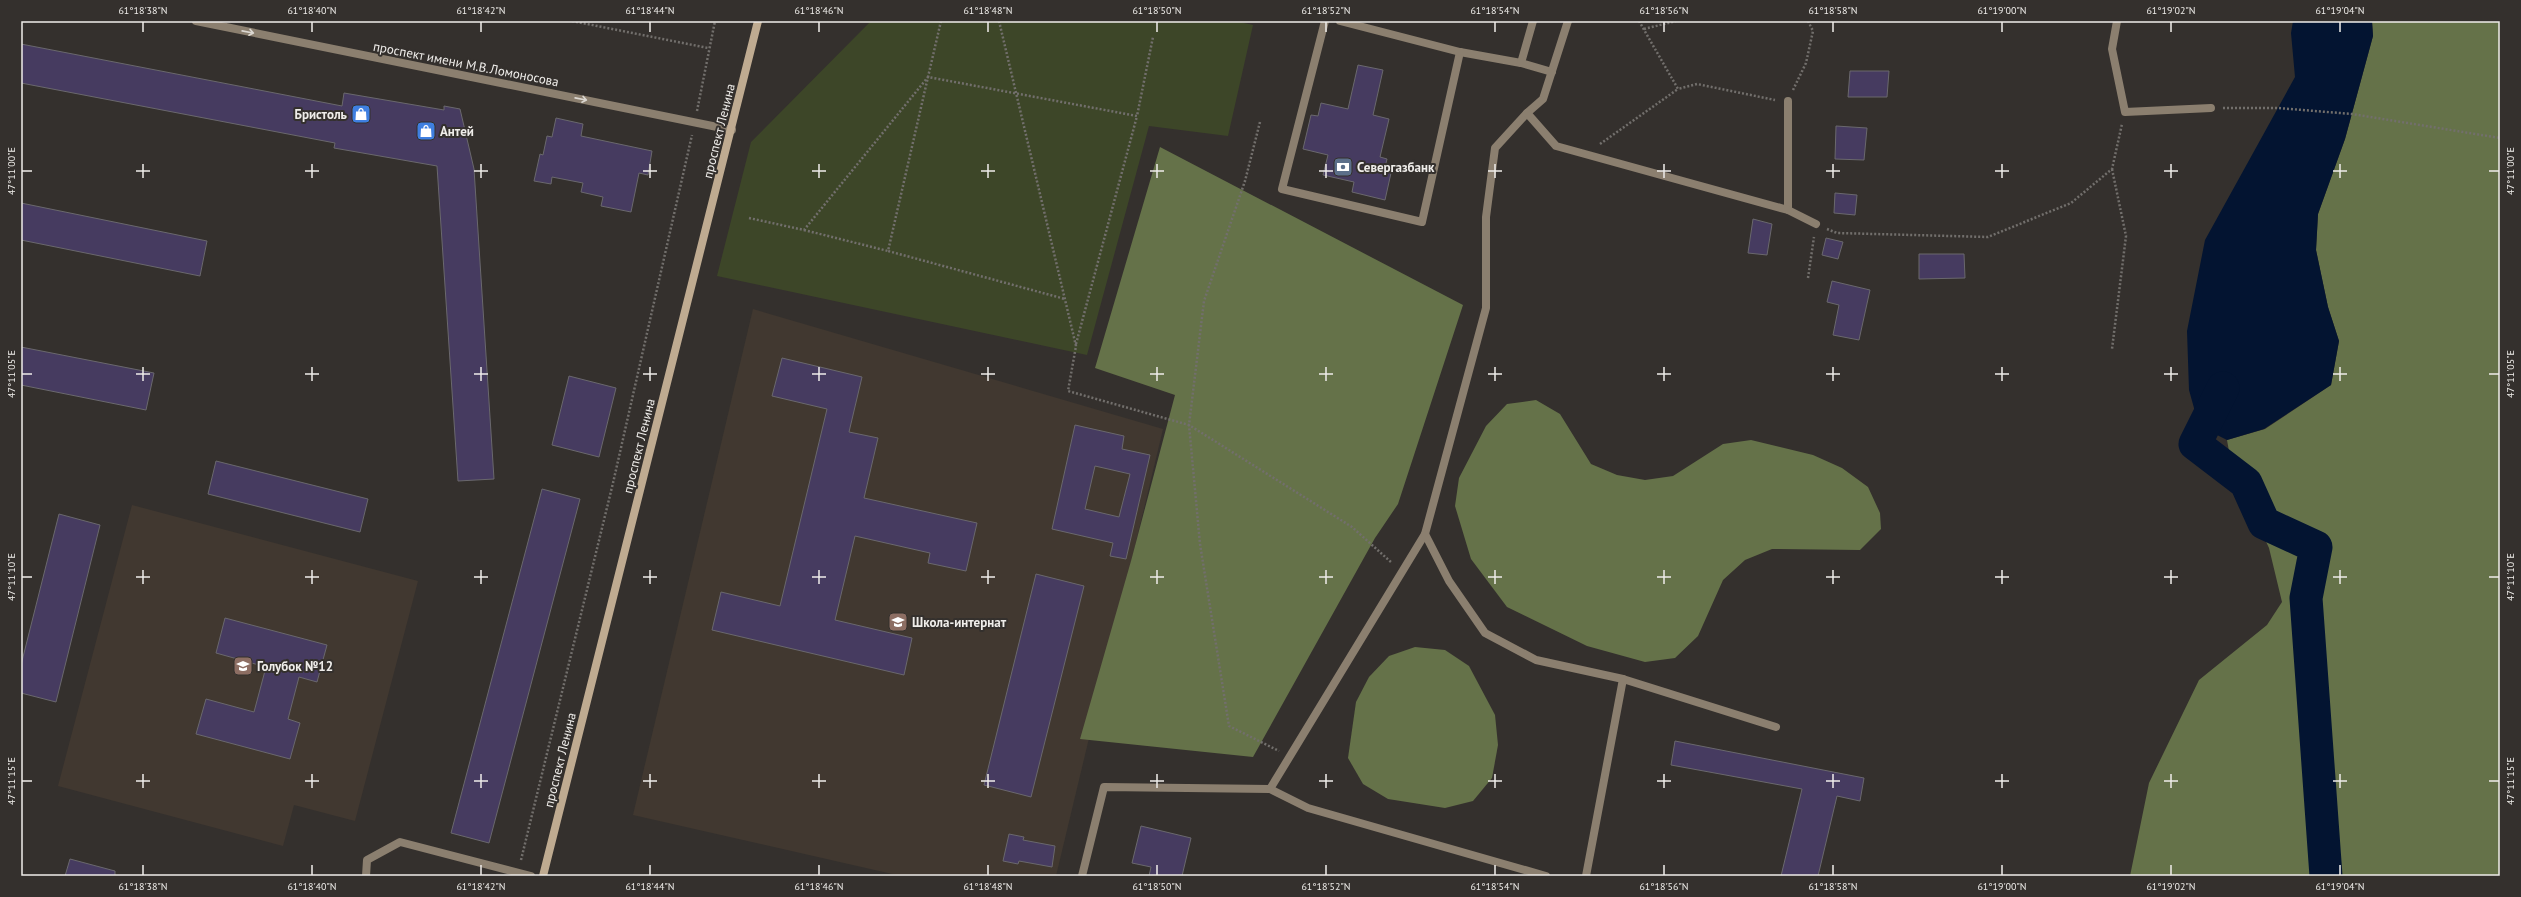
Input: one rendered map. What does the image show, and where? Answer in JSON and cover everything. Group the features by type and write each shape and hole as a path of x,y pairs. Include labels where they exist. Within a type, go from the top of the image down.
{"street":[{"name":"проспект имени М.В.Ломоносова","path":"196,21 732,130"},
{"name":"проспект Ленина","path":"543,876 732,130 758,21"},
{"path":"1325,21 1282,189 1422,222 1460,52"},
{"path":"1340,21 1460,52 1521,62 1552,72"},
{"path":"1521,62 1533,21"},
{"path":"1270,789 1288,755 1403,573 1425,534 1486,308 1486,217 1495,148 1527,113 1543,99 1568,21"},
{"path":"2117,21 2112,49 2125,112 2211,108"},
{"path":"1788,101 1788,210"},
{"path":"1527,113 1556,146 1788,210 1816,224"},
{"path":"1425,534 1449,581 1485,633 1536,660 1623,679 1776,727"},
{"path":"1586,876 1623,679"},
{"path":"1082,876 1104,787 1270,789 1308,808 1546,876"},
{"path":"366,876 367,860 400,842 531,876"}],"path":[{"path":"572,21 708,48"},
{"path":"518,873 613,483 695,122 708,48 715,21"},
{"path":"888,251 941,21"},
{"path":"999,21 1076,346"},
{"path":"1639,21 1678,89"},
{"path":"1644,29 1676,21"},
{"path":"1593,145 1600,144 1678,89 1697,84 1756,97 1788,101 1806,63 1813,31 1808,21"},
{"path":"1153,37 1137,116 1076,346 1068,391 1189,425 1352,527 1403,573"},
{"path":"928,77 1017,95 1137,116"},
{"path":"804,230 928,77"},
{"path":"2211,108 2278,108 2352,114 2500,138"},
{"path":"2112,349 2126,236 2112,169 2125,112"},
{"path":"1260,122 1245,181 1204,301 1189,425 1200,544 1229,726 1288,755"},
{"path":"1808,278 1816,224 1837,233 1988,237 2071,203 2112,169"},
{"path":"749,218 888,251 1065,299"}],"shaded area":[{"name":"Школа-интернат","path":"753,309 1163,429 1056,876 901,876 633,815"},
{"name":"Голубок №12","path":"132,505 418,581 355,821 294,805 283,846 58,786"}],"green space":[{"path":"871,21 1235,21 1253,25 1228,136 1149,126 1087,355 717,276 751,142"},
{"path":"2372,21 2500,21 2500,876 2130,876 2149,783 2199,680 2267,625 2282,602 2269,548 2232,468 2227,440 2265,429 2331,385 2339,341 2328,307 2316,250 2318,214 2345,139 2373,36"},
{"path":"1160,147 1463,305 1398,504 1375,538 1253,757 1080,739 1131,561 1175,395 1095,368"},
{"path":"1536,400 1560,414 1591,464 1617,475 1645,480 1673,476 1723,444 1751,440 1813,455 1842,468 1868,487 1880,513 1881,529 1860,550 1772,549 1745,560 1723,580 1698,636 1675,658 1645,662 1587,646 1507,607 1471,559 1455,506 1459,478 1486,426 1507,404"},
{"path":"1415,647 1445,650 1469,666 1495,715 1498,745 1492,778 1473,801 1445,808 1388,799 1363,784 1348,758 1356,702 1369,677 1389,656"}],"water":[{"path":"2293,21 2372,21 2373,36 2345,139 2318,214 2316,250 2328,307 2339,341 2331,385 2264,429 2227,440 2199,426 2189,390 2187,331 2205,240 2295,77 2291,33"}],"building":[{"path":"21,44 342,106 344,93 444,110 444,106 460,109 474,169 494,479 458,481 437,166 334,148 335,143 21,83"},
{"path":"1358,65 1383,70 1373,115 1389,119 1380,157 1387,159 1384,171 1391,173 1385,200 1352,192 1354,182 1323,175 1328,155 1303,149 1311,115 1318,116 1321,103 1348,109"},
{"path":"1850,71 1889,71 1887,97 1848,97"},
{"path":"556,118 583,124 581,136 652,151 648,175 639,173 631,212 601,206 603,197 581,192 583,183 552,177 551,184 534,181 540,154 543,155 547,136 552,137"},
{"path":"1836,126 1867,128 1864,160 1835,159"},
{"path":"1835,193 1857,195 1855,215 1834,213"},
{"path":"21,203 207,241 200,276 21,240"},
{"path":"1753,219 1772,224 1767,255 1748,253"},
{"path":"1826,238 1843,242 1838,259 1822,255"},
{"path":"1919,254 1964,254 1965,278 1919,279"},
{"path":"1832,281 1870,290 1859,340 1833,335 1839,305 1827,302"},
{"path":"21,347 154,373 146,410 21,385"},
{"path":"782,358 862,377 849,432 878,438 864,498 977,523 966,571 928,563 930,553 855,536 835,620 912,638 904,675 712,630 721,592 780,606 827,409 772,396"},
{"path":"569,376 616,388 599,457 552,445"},
{"path":"1075,425 1124,436 1122,449 1150,455 1126,559 1110,556 1113,543 1052,529","holes":["1095,466 1130,474 1119,517 1085,509"]},
{"path":"216,461 368,499 360,532 208,494"},
{"path":"542,489 580,499 489,843 451,833"},
{"path":"59,514 100,525 56,702 21,693 21,665"},
{"path":"1036,574 1084,586 1031,797 984,785"},
{"path":"225,618 327,645 317,682 299,677 288,719 300,723 290,759 196,734 206,699 254,712 266,667 216,653"},
{"path":"1675,741 1864,778 1860,801 1837,796 1818,876 1781,876 1802,789 1671,765"},
{"path":"1141,826 1191,838 1182,876 1149,876 1151,867 1132,863"},
{"path":"1009,834 1024,837 1023,840 1055,846 1052,867 1019,861 1018,864 1003,861"},
{"path":"70,859 115,871 115,876 65,876"}],"waterway":[{"path":"2223,388 2195,444 2246,483 2264,523 2316,547 2306,598 2326,876"}],"place":[{"name":"Бристоль","path":"361,114"},
{"name":"Антей","path":"426,131"},
{"name":"Севергазбанк","path":"1343,167"},
{"name":"Школа-интернат","path":"898,622"},
{"name":"Голубок №12","path":"243,666"}]}
